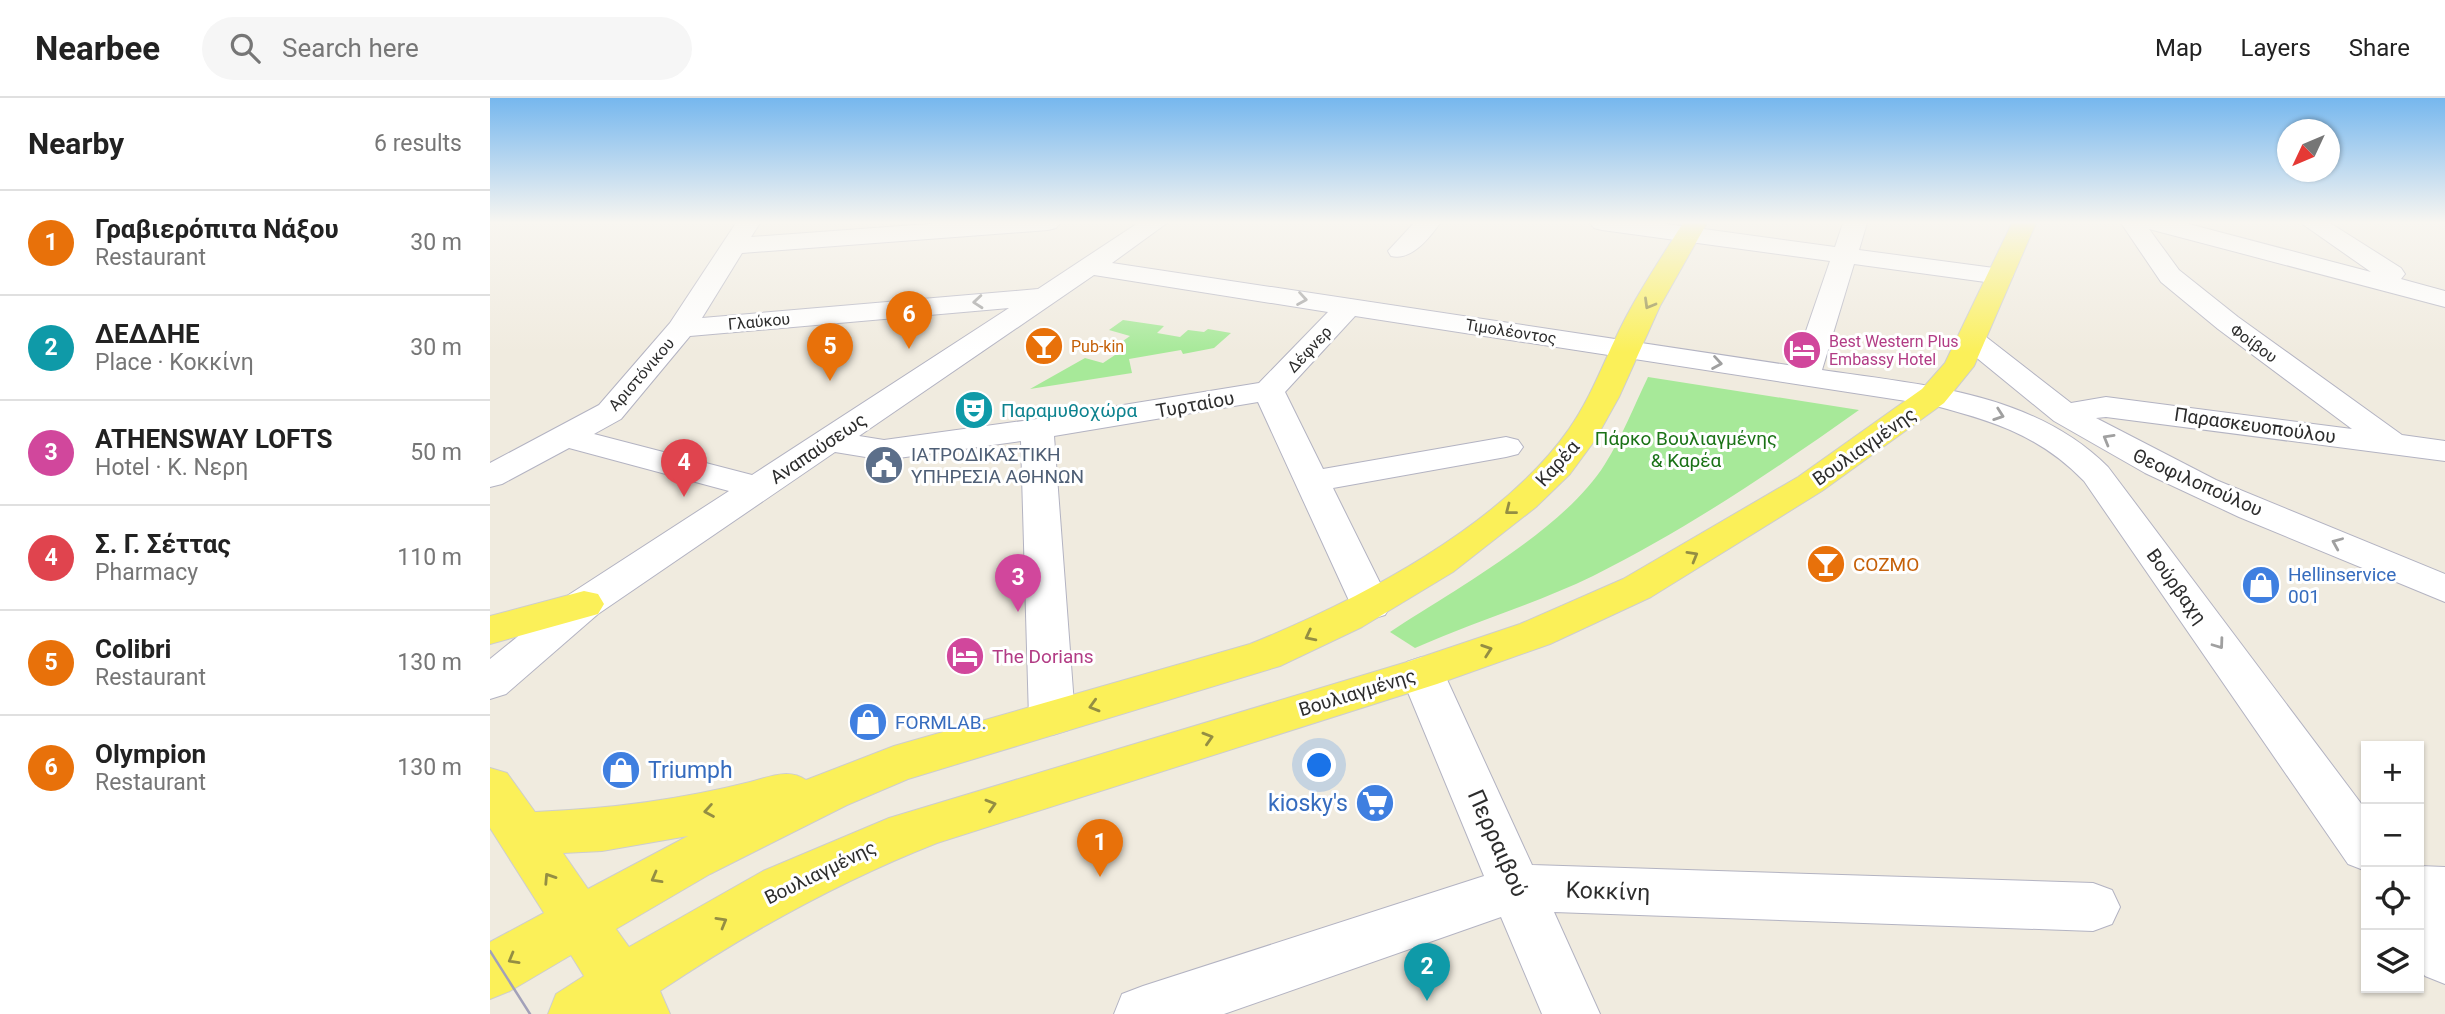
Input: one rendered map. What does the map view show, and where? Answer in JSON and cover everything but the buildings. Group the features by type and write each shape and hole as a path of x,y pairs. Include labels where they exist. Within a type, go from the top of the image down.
{"main road":[{"name":"Καρέα","path":"1371,605 1452,554 1517,506 1557,466 1582,434 1672,266"},
{"name":"Βουλιαγμένης","path":"613,1004 783,887 854,853 925,826 1422,673 1535,634 1637,588 1760,517 1933,396 1959,366 2005,266"},
{"path":"490,630 584,604"},
{"path":"521,834 602,830 724,809 894,765 1265,655 1297,643 1371,605"},
{"path":"490,972 714,846 830,791 894,765"},
{"path":"490,787 578,922 613,1004"}],"street":[{"name":"Αριστόνικου","path":"490,477 610,412 681,328 720,266"},
{"path":"1805,377 1841,266"},
{"path":"1924,266 2000,276"},
{"name":"Φοίβου","path":"2163,266 2170,276 2228,324 2393,444"},
{"path":"2319,266 2445,299"},
{"path":"2379,266 2420,292"},
{"name":"Αναπαύσεως","path":"490,683 584,604 1089,267"},
{"name":"Τιμολέοντος","path":"1089,267 1933,396"},
{"name":"Γλαύκου","path":"681,328 1045,296"},
{"name":"Δέφνερ","path":"1269,391 1349,306"},
{"name":"Θεοφιλοπούλου","path":"1971,338 2065,414 2116,444 2215,491 2445,589"},
{"path":"1269,391 1371,605"},
{"name":"Τυρταίου","path":"830,440 884,450 1038,429 1269,391"},
{"name":"Βούρβαχη","path":"1933,396 1997,413 2038,429 2056,437 2079,455 2096,474 2361,842"},
{"name":"Παρασκευοπούλου","path":"2065,414 2106,407 2445,451"},
{"path":"1038,429 1052,718"},
{"path":"566,438 759,488"},
{"path":"1314,481 1506,447"},
{"name":"Περραιβού","path":"1422,673 1519,888 1571,1014"},
{"name":"Κοκκίνη","path":"1143,1014 1519,888 2093,907"},
{"path":"2424,889 2445,890"},
{"path":"2424,929 2445,958"}],"green space":[{"path":"1123,320 1164,326 1157,333 1180,337 1188,330 1204,332 1208,329 1231,333 1214,348 1183,354 1181,350 1129,359 1132,373 1030,389 1085,358 1103,363 1121,351 1113,348 1130,336 1109,330"},
{"name":"Πάρκο Βουλιαγμένης & Καρέα","path":"1648,377 1859,410 1729,498 1662,539 1593,576 1415,648 1390,632 1506,557 1563,512 1587,488 1605,464"}],"tram line":[{"path":"490,951 530,1014"}],"place":[{"name":"Pub-kin","path":"1044,346"},
{"name":"Olympion","path":"909,349"},
{"name":"Best Western Plus Embassy Hotel","path":"1802,350"},
{"name":"Colibri","path":"830,381"},
{"name":"Παραμυθοχώρα","path":"974,410"},
{"name":"ΙΑΤΡΟΔΙΚΑΣΤΙΚΗ ΥΠΗΡΕΣΙΑ ΑΘΗΝΩΝ","path":"884,465"},
{"name":"Σ. Γ. Σέττας","path":"684,497"},
{"name":"COZMO","path":"1826,564"},
{"name":"Hellinservice 001","path":"2261,585"},
{"name":"ATHENSWAY LOFTS","path":"1018,612"},
{"name":"The Dorians","path":"965,656"},
{"name":"FORMLAB.","path":"868,722"},
{"name":"Triumph","path":"621,770"},
{"name":"kiosky's","path":"1375,803"},
{"name":"Γραβιερόπιτα Νάξου","path":"1100,877"},
{"name":"ΔΕΔΔΗΕ","path":"1427,1001"}]}
